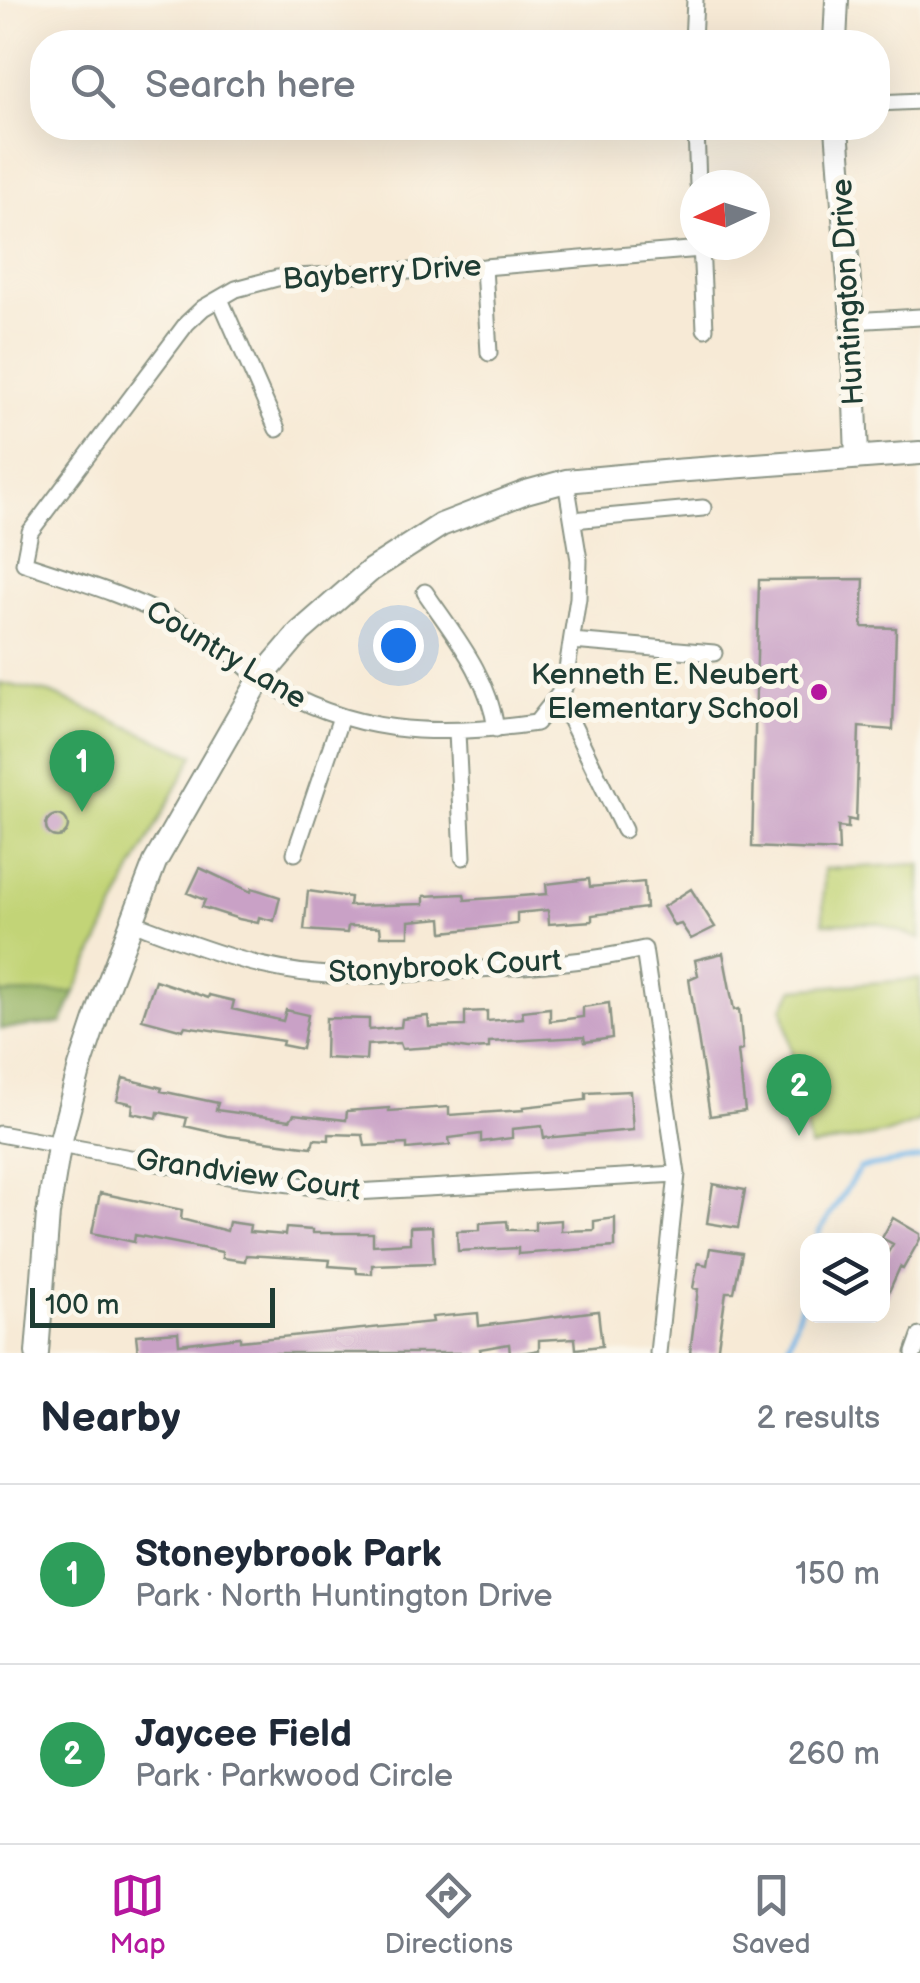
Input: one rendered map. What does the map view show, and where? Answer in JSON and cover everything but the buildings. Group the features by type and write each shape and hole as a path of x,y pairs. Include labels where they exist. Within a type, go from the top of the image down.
{"street":[{"path":"694,30 695,0"},
{"path":"835,30 837,0"},
{"path":"890,102 920,100"},
{"path":"696,140 697,170"},
{"name":"Huntington Drive","path":"839,140 857,457"},
{"name":"Bayberry Drive","path":"24,564 30,532 187,323 236,289 276,278 484,267 680,249"},
{"path":"702,260 705,329"},
{"path":"484,267 489,353"},
{"path":"220,299 277,429"},
{"path":"852,321 920,317"},
{"path":"37,1353 48,1214 60,1148 80,1068 132,922 155,862 260,678 300,632 371,570 441,525 566,481 920,453"},
{"path":"566,481 579,560 564,688 553,705 570,719 624,830"},
{"path":"573,520 703,508"},
{"name":"Country Lane","path":"24,564 130,598 222,646 260,678 314,708 341,717 402,730 456,732 536,723 553,705"},
{"path":"426,592 481,678 492,704 496,728"},
{"path":"572,641 714,653"},
{"path":"294,853 341,717"},
{"path":"456,732 462,857"},
{"name":"Stonybrook Court","path":"132,922 216,952 315,974 492,969 644,949 677,1174"},
{"name":"Grandview Court","path":"0,1134 60,1148 285,1185 355,1192 677,1174"},
{"path":"658,1353 677,1174"},
{"path":"914,1353 920,1336"}],"green space":[{"path":"0,683 50,693 194,755 133,869 75,992 0,994"},
{"path":"920,864 920,939 878,923 823,923 824,869"},
{"path":"920,979 920,1121 888,1133 810,1147 783,1008 794,989"},
{"path":"75,992 62,1023 0,1029 0,994"}],"waterway":[{"path":"819,1233 860,1168 920,1158"},
{"path":"786,1353 800,1309"}],"place":[{"name":"Kenneth E. Neubert Elementary School","path":"819,692"},
{"name":"Stoneybrook Park","path":"82,812"},
{"name":"Jaycee Field","path":"799,1136"}]}
